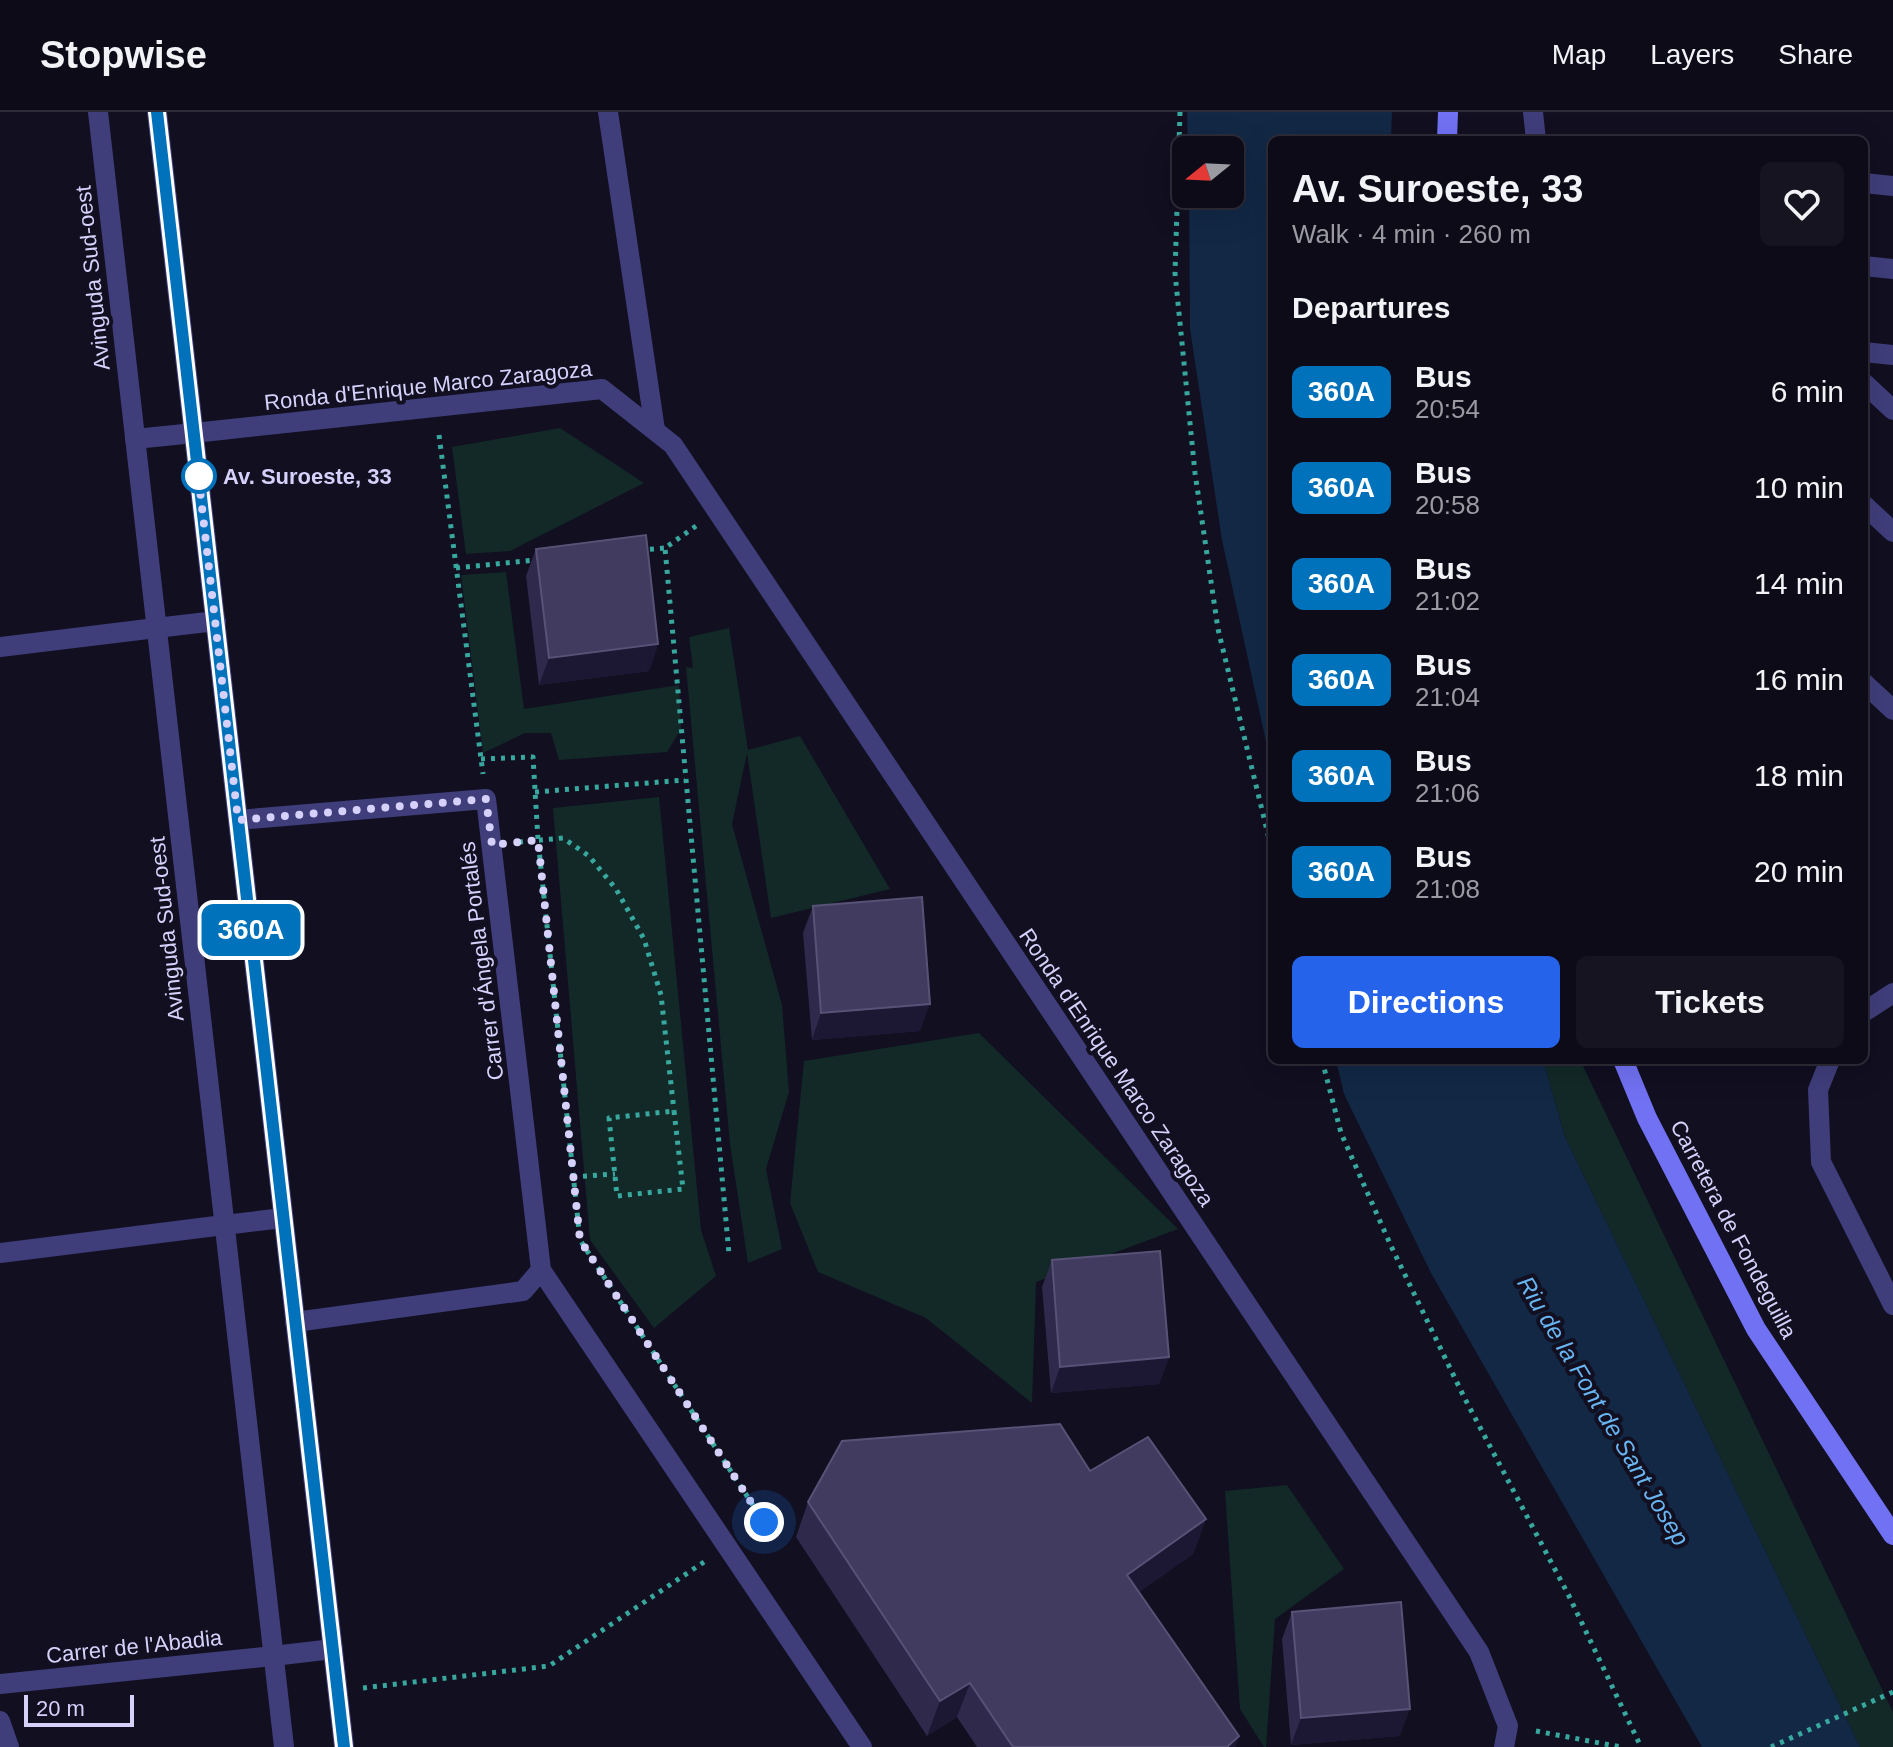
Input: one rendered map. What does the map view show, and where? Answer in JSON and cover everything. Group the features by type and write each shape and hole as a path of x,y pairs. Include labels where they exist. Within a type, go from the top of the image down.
{"main road":[{"path":"1447,136 1448,112"},
{"name":"Carretera de Fondeguilla","path":"1625,1064 1647,1118 1756,1329 1893,1535"}],"street":[{"name":"Avinguda Sud-oest","path":"98,112 284,1747"},
{"path":"157,112 344,1747"},
{"path":"608,112 655,430"},
{"path":"1533,112 1536,136"},
{"path":"1868,183 1893,186"},
{"path":"1868,266 1893,269"},
{"path":"1868,352 1893,355"},
{"path":"1868,387 1893,410"},
{"name":"Ronda d'Enrique Marco Zaragoza","path":"194,433 602,389 673,445 1479,1652 1508,1726"},
{"path":"135,439 194,433"},
{"path":"1868,509 1893,532"},
{"path":"0,647 216,621"},
{"path":"1868,687 1893,710"},
{"path":"238,820 486,799"},
{"name":"Carrer d'Ángela Portalés","path":"486,799 541,1270 862,1747"},
{"path":"1868,1009 1893,993"},
{"path":"1828,1064 1818,1090 1821,1162 1893,1305"},
{"path":"0,1253 283,1218"},
{"path":"295,1322 523,1291 541,1270"},
{"path":"273,1656 333,1649"},
{"name":"Carrer de l'Abadia","path":"0,1684 273,1656"},
{"path":"0,1721 9,1747"},
{"path":"1504,1747 1508,1726"}],"path":[{"path":"1180,112 1175,273 1195,473 1218,629 1268,835"},
{"path":"435,407 486,799"},
{"path":"635,551 665,548 717,511"},
{"path":"665,548 729,1254"},
{"path":"456,568 546,559"},
{"path":"337,1691 549,1666 764,1522 580,1240 538,840 533,757 481,759"},
{"path":"535,792 686,780"},
{"path":"492,845 563,838 589,856 616,889 644,939 661,995 683,1189 617,1196 609,1118 674,1111"},
{"path":"1323,1064 1341,1133 1391,1246 1464,1397 1569,1596 1641,1747"},
{"path":"573,1177 615,1174"},
{"path":"1771,1747 1893,1692"},
{"path":"1508,1726 1621,1747"}],"green space":[{"path":"560,428 644,483 510,551 466,554 452,447"},
{"path":"506,572 524,709 679,685 681,729 667,752 559,760 551,733 525,733 483,753 461,575"},
{"path":"729,628 748,750 800,736 890,889 771,918 747,753 732,824 782,1005 789,1092 766,1169 782,1249 748,1263 730,1144 686,667 693,668 689,637"},
{"path":"659,797 701,1230 716,1276 654,1328 590,1240 553,808"},
{"path":"979,1033 1178,1229 1036,1282 1032,1403 926,1318 818,1272 790,1203 804,1061"},
{"path":"1544,1064 1582,1064 1893,1712 1893,1747 1860,1747 1565,1137"},
{"path":"1287,1485 1344,1569 1275,1619 1264,1747 1240,1709 1225,1491"}],"water":[{"path":"1187,112 1392,112 1391,136 1268,136 1268,751 1222,540 1190,329 1189,208 1244,208 1244,136 1188,136"},
{"name":"Riu de la Font de Sant Josep","path":"1337,1064 1544,1064 1565,1137 1860,1747 1702,1747 1431,1273 1344,1094"}],"building":[{"path":"646,535 658,644 549,658 536,549"},
{"path":"922,897 930,1004 821,1013 813,906"},
{"path":"1160,1251 1169,1357 1060,1367 1052,1260"},
{"path":"1060,1424 1090,1471 1148,1437 1206,1519 1127,1575 1239,1736 1227,1747 1013,1747 970,1683 940,1701 808,1502 842,1441"},
{"path":"1401,1602 1410,1709 1301,1718 1292,1612"}],"bus line":[{"name":"360A","path":"157,112 344,1747"}],"place":[{"name":"Av. Suroeste, 33","path":"199,476"}],"route":[{"path":"199,476 197,464 238,820 486,799 492,845 538,840 580,1240 764,1522"}]}
